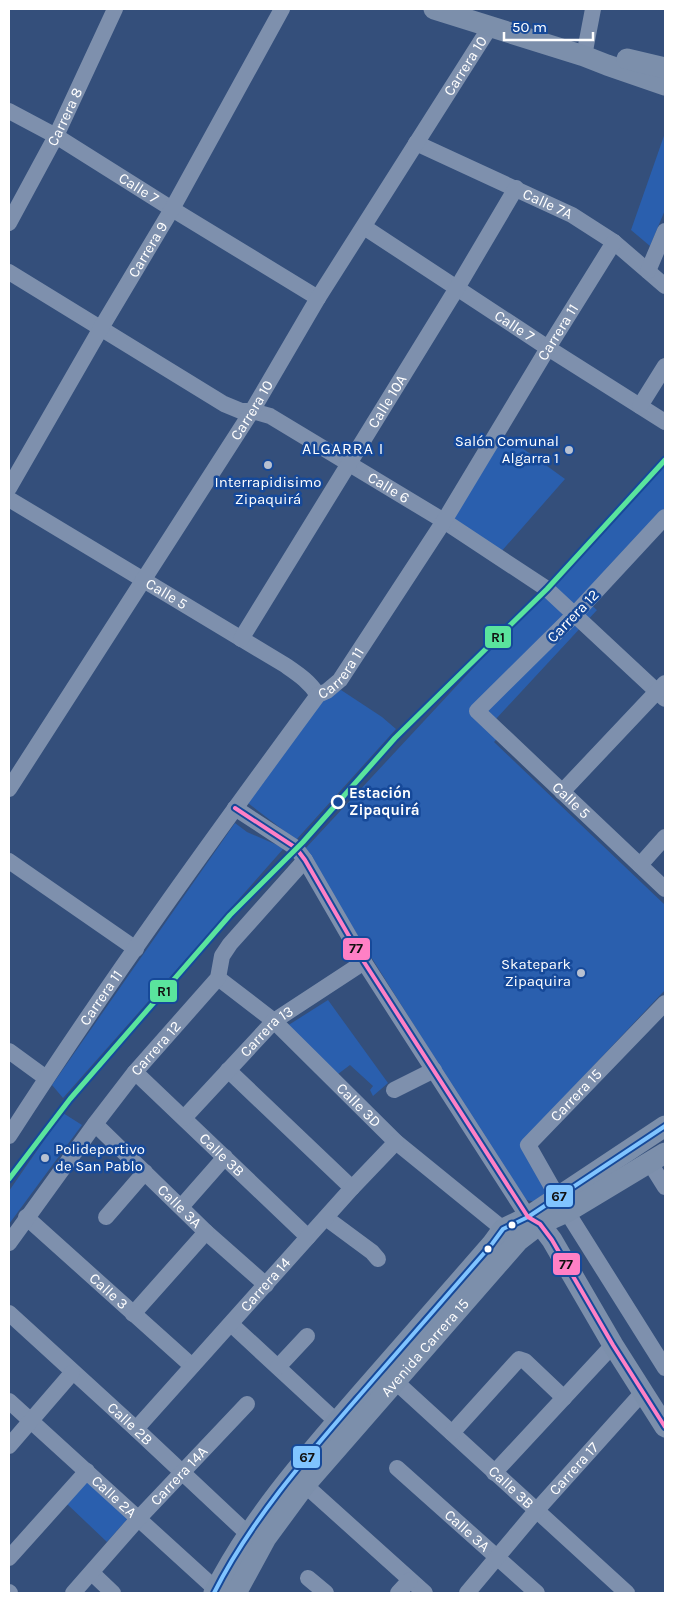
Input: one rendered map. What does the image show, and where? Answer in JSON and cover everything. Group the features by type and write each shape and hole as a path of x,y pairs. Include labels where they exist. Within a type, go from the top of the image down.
{"main road":[{"path":"434,9 457,12 490,27 584,56 665,85"},
{"path":"584,56 610,55 665,68"},
{"name":"Avenida Carrera 15","path":"562,1204 665,1126"},
{"name":"Avenida Carrera 15","path":"221,1593 249,1535 280,1491 503,1229 534,1221 562,1204 658,1158"},
{"path":"534,1221 552,1240 613,1345 665,1427"},
{"name":"Avenida Carrera 15","path":"221,1593 266,1538 305,1484 396,1382 534,1221"}],"street":[{"name":"Carrera 8","path":"9,223 56,136 116,9"},
{"name":"Carrera 9","path":"9,488 101,328 172,210 282,9"},
{"path":"584,56 593,9"},
{"name":"Carrera 10","path":"9,789 252,411 318,298 490,27"},
{"name":"Calle 7","path":"9,111 56,136 172,210 318,298"},
{"name":"Calle 7A","path":"416,143 572,215 614,242 665,286"},
{"name":"Calle 10A","path":"241,639 457,288 516,188"},
{"name":"Calle 7","path":"364,227 548,348 665,422"},
{"path":"648,271 665,231"},
{"name":"Carrera 11","path":"9,1136 46,1078 235,808 318,695 327,691 340,680 444,520 614,242"},
{"name":"Calle 6","path":"9,272 224,404 241,411 252,411 270,416 444,520 540,584 663,691"},
{"path":"640,406 665,366"},
{"name":"Calle 5","path":"9,499 304,677 318,695"},
{"name":"Carrera 12","path":"477,711 575,614 664,519"},
{"path":"562,792 663,691"},
{"name":"Calle 5","path":"477,711 665,889"},
{"path":"235,808 296,848 305,860 364,962 534,1221"},
{"path":"640,865 665,837"},
{"name":"Carrera 12","path":"9,1243 26,1216 135,1072 218,978 220,963 226,950 305,860"},
{"path":"9,861 136,950"},
{"name":"Carrera 13","path":"184,1118 274,1021 364,962"},
{"name":"Calle 3D","path":"218,978 274,1021 396,1142 503,1229"},
{"name":"Carrera 15","path":"665,1002 528,1146 562,1204 665,1368"},
{"path":"9,1051 46,1078"},
{"path":"228,1070 352,1188"},
{"path":"394,1090 434,1070"},
{"name":"Calle 3B","path":"135,1072 308,1237"},
{"name":"Calle 3A","path":"95,1124 206,1232 266,1285"},
{"name":"Carrera 14","path":"136,1429 352,1188 396,1142"},
{"path":"181,1206 225,1157"},
{"path":"658,1158 665,1187"},
{"path":"106,1217 145,1172"},
{"name":"Calle 3","path":"26,1216 192,1366"},
{"path":"326,1218 372,1252 378,1259"},
{"path":"133,1314 206,1232"},
{"name":"Calle 2B","path":"9,1313 249,1535"},
{"path":"231,1324 337,1422"},
{"path":"278,1367 307,1336"},
{"path":"494,1473 613,1345"},
{"path":"452,1433 519,1360 526,1361 564,1398"},
{"path":"9,1446 72,1372"},
{"name":"Calle 3B","path":"396,1382 627,1593"},
{"name":"Carrera 17","path":"467,1593 536,1511 642,1392"},
{"name":"Calle 2A","path":"9,1401 221,1593"},
{"name":"Carrera 14A","path":"73,1593 138,1519 247,1404"},
{"name":"Calle 3A","path":"397,1468 537,1593"},
{"path":"9,1558 86,1471"},
{"path":"305,1484 425,1593"},
{"path":"92,1573 114,1593"},
{"path":"308,1578 326,1593"},
{"path":"398,1593 410,1580"}],"shaded area":[{"path":"665,133 665,210 650,246 631,230"},
{"path":"500,432 565,479 500,553 447,519"},
{"path":"665,462 665,508 582,597 597,610 495,720 505,730 494,742 665,905 665,990 562,1099 522,1147 553,1195 535,1202 523,1199 304,850"},
{"path":"341,690 382,717 396,729 296,840 248,803 319,702"},
{"path":"235,823 247,832 284,848 63,1098 52,1085"},
{"path":"328,1000 388,1083 373,1096 370,1090 373,1086 350,1065 338,1074 287,1026"},
{"name":"Polideportivo de San Pablo","path":"63,1113 82,1125 9,1224 9,1191"},
{"path":"87,1481 129,1517 107,1542 66,1503"}],"transit line":[{"name":"R1","path":"9,1179 70,1099 230,915 303,842 395,738 547,589 665,460"},
{"name":"77","path":"235,808 296,848 305,860 364,962 528,1217 540,1224 552,1240 613,1345 665,1427"},
{"name":"67","path":"214,1593 228,1566 281,1490 503,1229 528,1217 665,1126"}],"place":[{"name":"Salón Comunal Algarra 1","path":"569,450"},
{"name":"Interrapidisimo Zipaquirá","path":"268,465"},
{"name":"Estación Zipaquirá","path":"338,802"},
{"name":"Skatepark Zipaquira","path":"581,973"},
{"name":"Polideportivo de San Pablo","path":"45,1158"}],"district":[{"name":"ALGARRA I","path":"343,448"}]}
